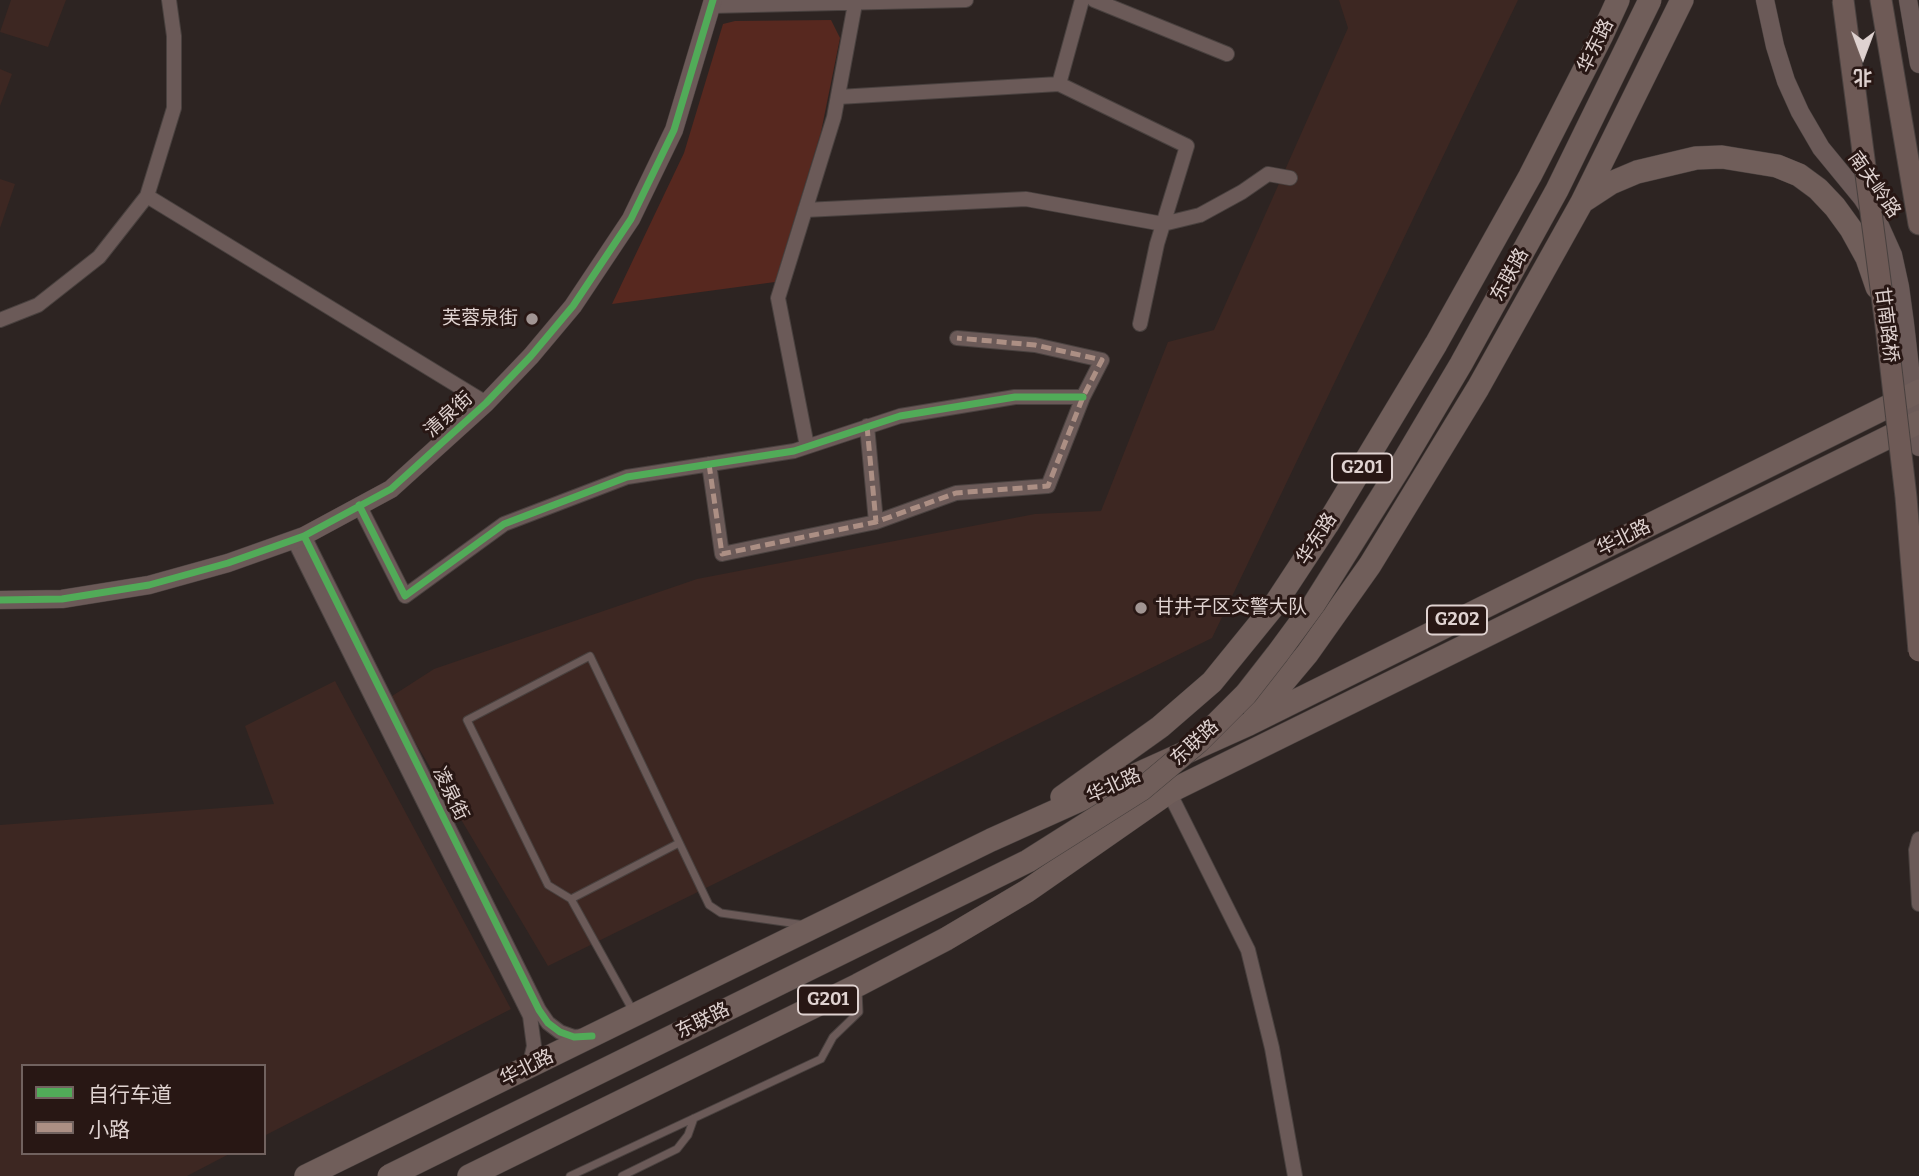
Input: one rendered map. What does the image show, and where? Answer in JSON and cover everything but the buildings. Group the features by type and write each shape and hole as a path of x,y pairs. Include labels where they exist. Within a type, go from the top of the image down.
{"highway":[{"name":"华东路","path":"991,840 1093,777 1160,727 1212,682 1273,607 1327,525 1436,344 1530,176 1618,0"},
{"name":"东联路","path":"389,1176 1028,861 1142,789 1198,742 1246,694 1314,604 1400,467 1461,364 1557,190 1650,0"},
{"name":"G201","path":"1248,724 1307,654 1370,565 1484,379 1582,202 1682,0"},
{"path":"1582,202 1637,172 1696,158 1722,157 1777,166 1799,175 1818,189 1851,229 1867,258 1886,326"},
{"name":"华北路","path":"306,1176 991,840 1248,724 1916,392"},
{"name":"华北路","path":"481,1172 946,939 1027,891 1169,792 1918,423"}],"main road":[{"name":"甘南路桥","path":"1843,0 1906,497 1919,651"},
{"path":"1881,0 1919,224"}],"street":[{"path":"0,320 38,305 99,257 147,196 174,108 174,36 169,0"},
{"path":"712,3 855,4 966,0"},
{"path":"1059,84 1082,0"},
{"path":"1094,0 1227,54"},
{"name":"南关岭路","path":"1765,0 1778,58 1800,112 1821,148 1862,198 1880,226 1893,256 1916,392 1919,447"},
{"path":"1908,0 1919,64"},
{"name":"清泉街","path":"0,600 62,599 149,585 228,563 299,538 391,489 485,403 531,356 573,306 631,219 674,130 712,3"},
{"path":"807,446 778,299 834,117 855,4"},
{"path":"838,97 1059,84 1187,146 1163,224 1140,324"},
{"path":"805,210 1026,199 1163,224 1200,215 1268,174 1290,178"},
{"path":"147,196 485,403"},
{"path":"709,464 722,554 876,522 956,492 1048,486 1083,397 1102,359 1035,345 957,338"},
{"path":"359,505 405,596 504,524 627,477 794,451 900,416 1015,397 1083,397"},
{"path":"867,426 876,522"},
{"name":"凌泉街","path":"299,538 539,1010 548,1023 560,1032 574,1037 592,1036"},
{"name":"凌泉街","path":"299,538 530,1016 534,1046 531,1059 522,1070"},
{"path":"1169,792 1248,950 1272,1048 1295,1176"},
{"path":"1919,839 1916,850 1919,904"}],"lane":[{"path":"635,1015 571,899 548,885 467,720 590,656 709,905 721,913 816,926"},
{"path":"571,899 679,844"},
{"path":"570,1176 821,1059 834,1037 859,1012 858,985"},
{"path":"622,1176 677,1149 688,1135 694,1118"}],"shaded area":[{"path":"11,0 66,0 48,47 0,32"},
{"path":"1339,0 1518,0 1212,638 548,966 389,698 434,669 697,579 1035,514 1101,511 1168,342 1214,330 1348,28"},
{"path":"831,20 840,38 821,132 775,282 612,304 684,153 723,24 735,21"},
{"path":"0,69 12,74 0,106"},
{"path":"0,179 15,184 0,228"},
{"path":"335,681 511,1009 266,1135 266,1064 21,1064 21,1155 227,1155 187,1176 0,1176 0,825 274,804 245,726"}],"marked path":[{"path":"709,464 722,554 876,522 956,493 1048,486 1083,397 1102,360 1035,345 957,338"},
{"path":"867,426 876,522"}],"cycle path":[{"path":"0,600 62,599 149,585 228,563 304,536 391,489 486,403 531,356 573,306 631,219 674,130 713,0"},
{"path":"359,505 405,596 504,524 627,477 794,451 900,416 1015,397 1083,397"},
{"path":"304,536 539,1010 548,1023 560,1032 574,1037 592,1036"}],"place":[{"name":"芙蓉泉街","path":"532,319"},
{"name":"甘井子区交警大队","path":"1141,608"}]}
